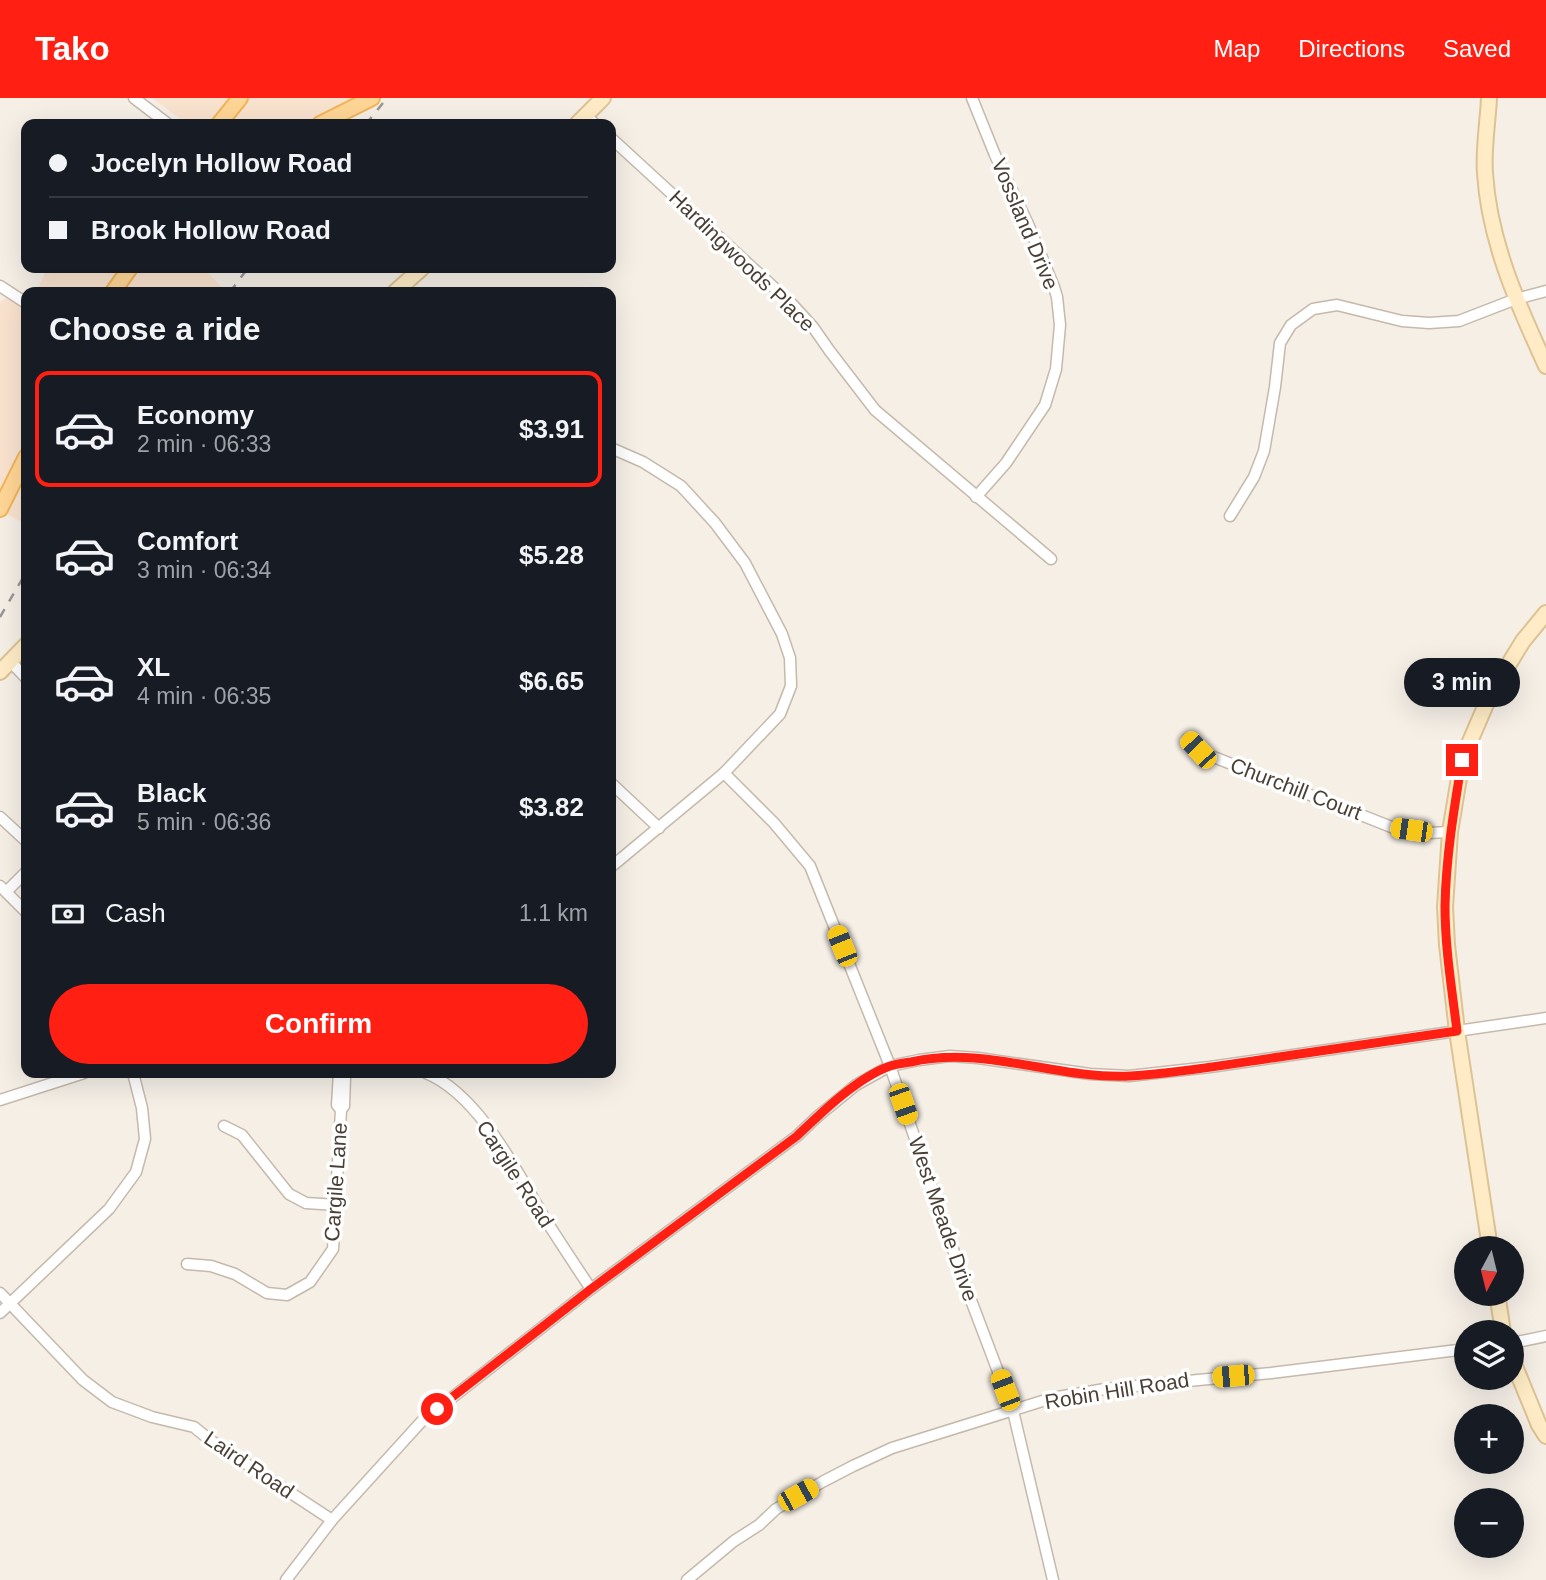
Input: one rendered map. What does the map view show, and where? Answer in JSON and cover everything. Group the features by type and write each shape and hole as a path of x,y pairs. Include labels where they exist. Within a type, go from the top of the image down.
{"main road":[{"path":"223,119 240,98"},
{"path":"330,119 372,98"},
{"path":"0,509 21,467"}],"street":[{"path":"134,98 161,119"},
{"path":"587,119 603,98"},
{"name":"Vossland Drive","path":"972,98 1054,287 1060,325 1055,369 1045,405 1006,463 976,497"},
{"path":"1489,98 1484,171 1490,217 1516,299 1546,366"},
{"name":"Hardingwoods Place","path":"616,143 792,304 813,327 875,410 1051,559"},
{"path":"401,287 417,273"},
{"path":"0,286 21,300"},
{"path":"1230,516 1254,477 1264,451 1280,343 1291,325 1313,309 1337,305 1402,321 1459,321 1516,299 1546,291"},
{"path":"616,450 681,486 715,523 745,562 782,634 790,659 791,686 780,714 724,773 616,863"},
{"path":"1488,1236 1457,1031 1447,945 1445,907 1450,832 1462,760 1490,695 1524,641 1546,613"},
{"path":"21,651 5,667 21,675"},
{"name":"Churchill Court","path":"1188,739 1206,754 1394,828 1429,833 1450,832"},
{"name":"West Meade Drive","path":"724,773 774,823 810,866 890,1066 962,1275 1013,1411 1053,1580"},
{"path":"616,788 659,828"},
{"path":"0,817 21,836"},
{"path":"21,875 3,888 21,907"},
{"path":"286,1580 332,1520 421,1422 591,1289 789,1143 856,1085 890,1066 950,1056 1090,1074 1129,1076 1210,1067 1546,1018"},
{"path":"0,1100 69,1078"},
{"path":"0,1312 108,1209 136,1172 145,1139 142,1108 133,1078"},
{"name":"Cargile Lane","path":"187,1264 211,1266 235,1274 267,1293 286,1295 310,1282 333,1249 341,1110 337,1105 340,1078"},
{"name":"Cargile Road","path":"436,1078 468,1103 491,1132 591,1289"},
{"path":"224,1126 242,1135 289,1194 306,1203 337,1205"},
{"name":"Laird Road","path":"0,1293 83,1380 112,1402 152,1417 194,1427 332,1520"},
{"path":"1524,1341 1546,1336"},
{"name":"Robin Hill Road","path":"687,1580 776,1510 824,1481 892,1448 1052,1398 1105,1389 1271,1373 1454,1350"},
{"path":"1524,1388 1546,1436"}],"shaded area":[{"path":"152,98 357,98 315,119 180,119"},
{"path":"45,273 208,273 222,287 36,287"},
{"path":"21,293 21,522 0,511 2,300"}],"railway":[{"path":"370,119 387,98"},
{"path":"234,287 244,273"},
{"path":"0,617 21,581"}],"route":[{"path":"437,1409 591,1289 744,1177 856,1085 890,1066 950,1056 1090,1074 1129,1076 1457,1031 1445,907 1450,832 1462,760"}]}
